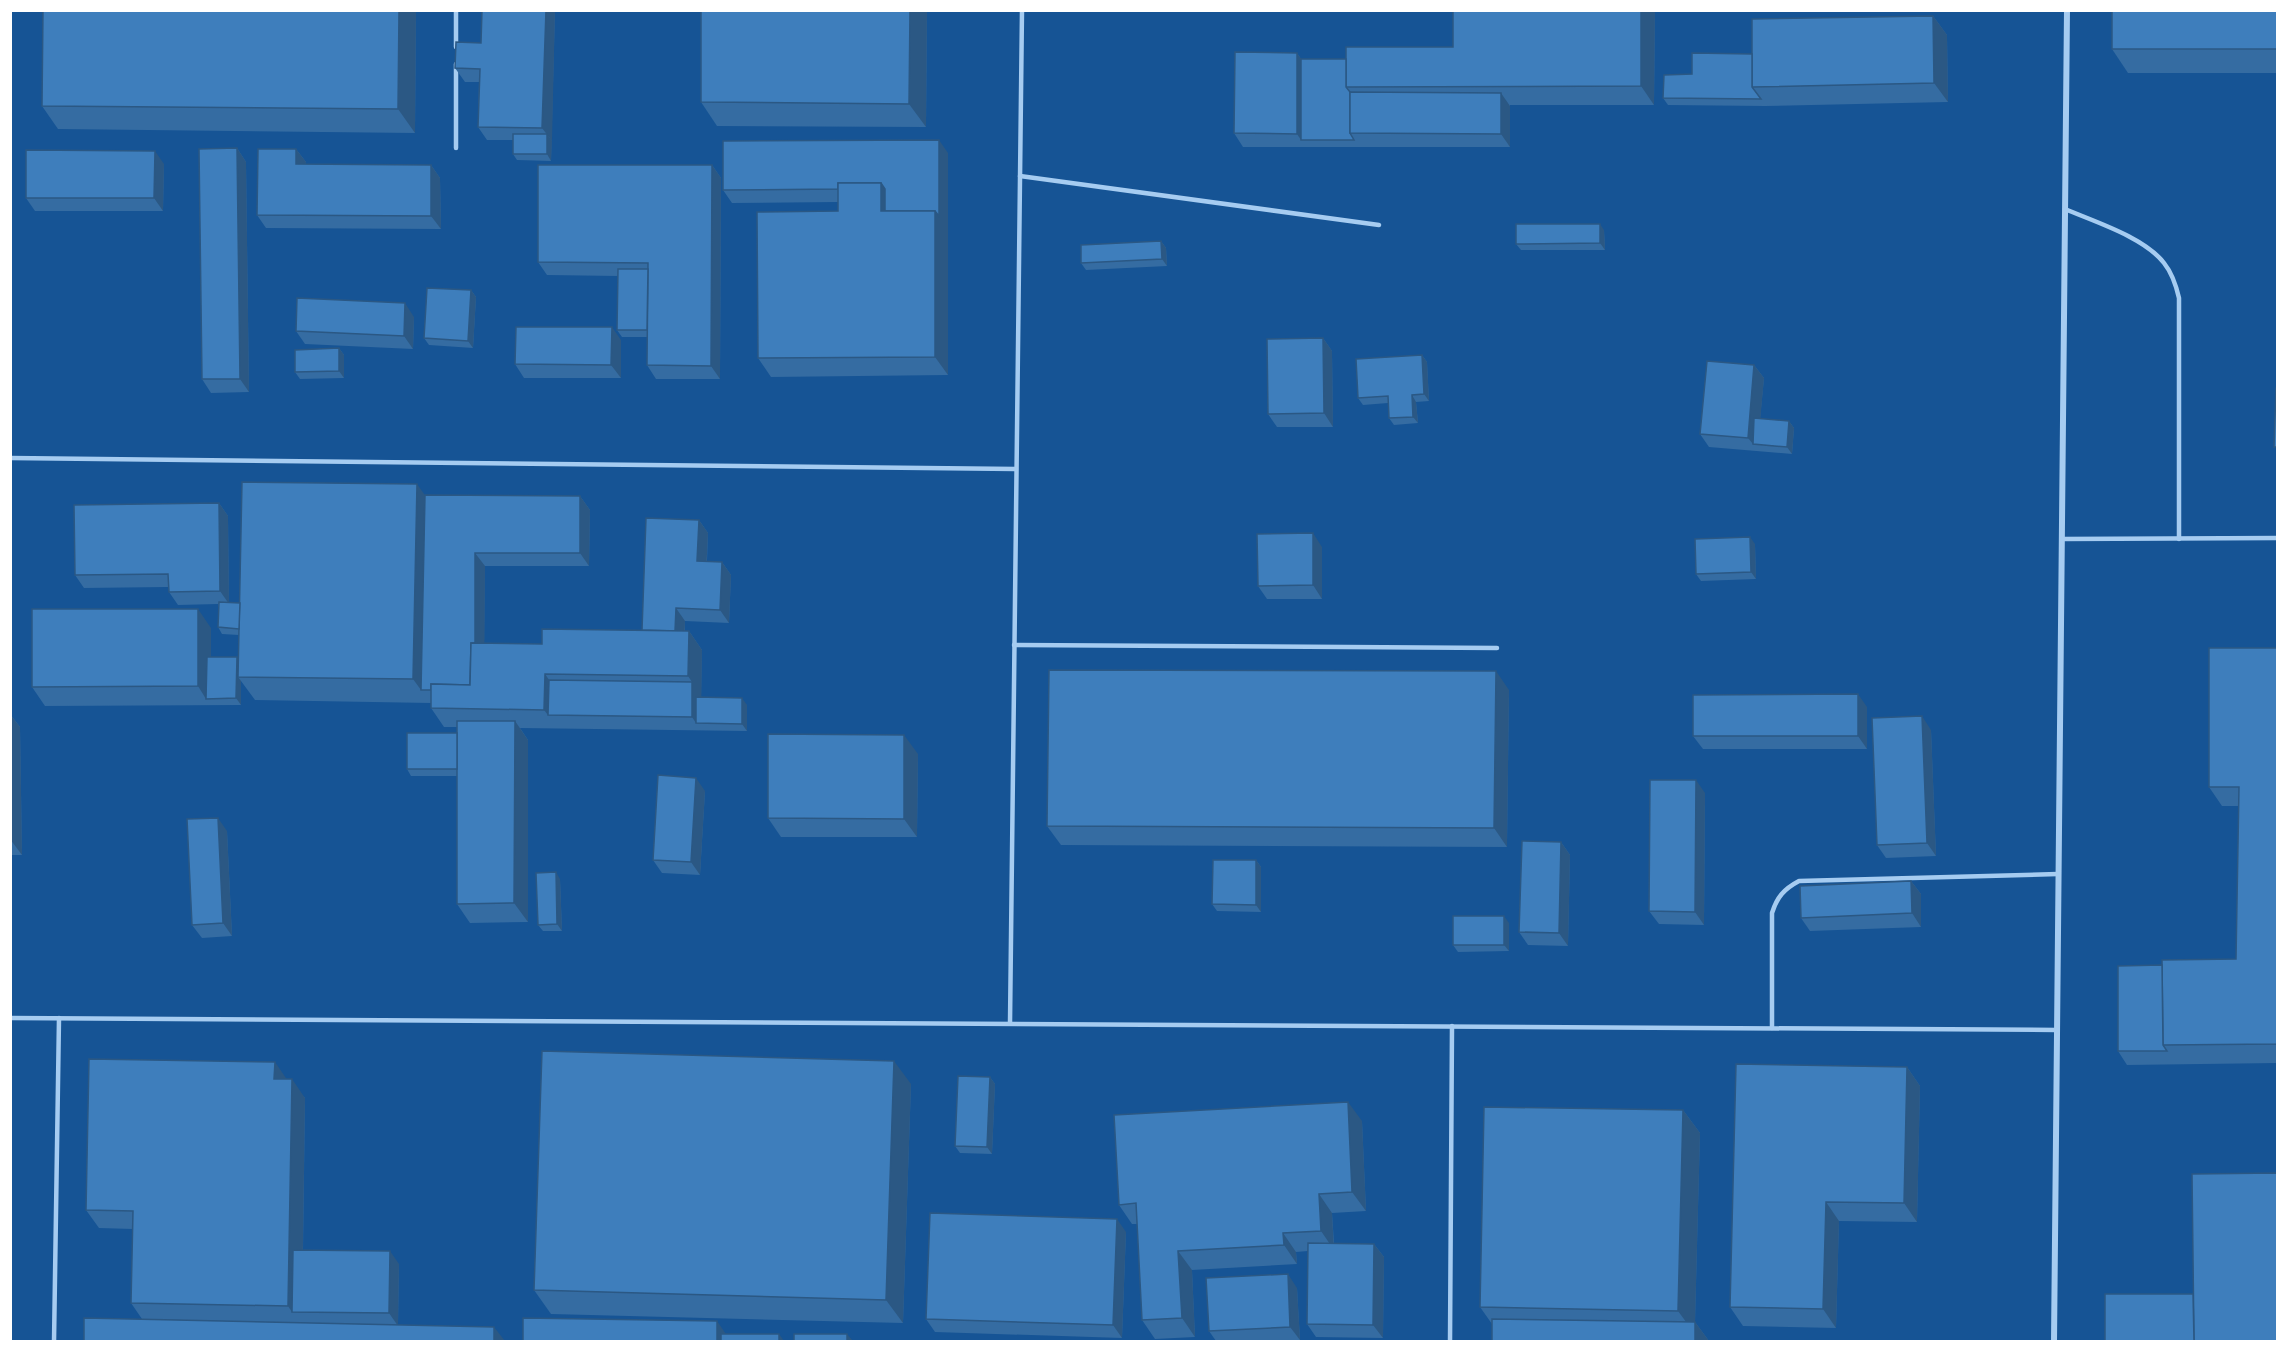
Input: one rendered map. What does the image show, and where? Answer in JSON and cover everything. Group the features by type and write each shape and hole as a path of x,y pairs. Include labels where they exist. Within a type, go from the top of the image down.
{"street":[{"path":"2054,1341 2067,10"}],"lane":[{"path":"456,10 456,148"},
{"path":"1010,1023 1022,10"},
{"path":"1020,177 1379,225"},
{"path":"2065,209 2154,251 2174,280 2179,298 2179,539"},
{"path":"10,458 1016,469"},
{"path":"2062,539 2277,538"},
{"path":"1014,645 1497,648"},
{"path":"1772,1028 1772,913 1776,899 1786,888 1798,881 2058,874"},
{"path":"10,1018 2057,1030"},
{"path":"54,1341 59,1018"},
{"path":"1450,1341 1452,1026"}],"building":[{"path":"43,10 399,10 398,109 42,106"},
{"path":"482,10 546,10 542,128 478,127 480,69 455,68 456,42 481,43"},
{"path":"701,10 910,10 909,104 701,102"},
{"path":"1453,10 1641,10 1641,86 1346,87 1346,47 1453,47"},
{"path":"2112,10 2277,10 2277,49 2112,49"},
{"path":"1933,16 1934,83 1752,87 1752,19"},
{"path":"1235,52 1297,53 1297,134 1234,133"},
{"path":"1692,53 1752,54 1752,87 1761,99 1663,98 1664,75 1692,74"},
{"path":"1301,59 1346,59 1346,87 1350,92 1350,133 1354,140 1301,140"},
{"path":"1350,92 1501,93 1501,134 1350,133"},
{"path":"513,134 547,134 547,154 513,154"},
{"path":"939,140 939,216 935,211 885,211 885,189 881,183 838,183 838,189 723,190 723,141"},
{"path":"237,148 240,379 202,379 199,149"},
{"path":"258,149 296,149 296,164 431,165 431,216 257,215"},
{"path":"26,150 155,151 154,198 26,198"},
{"path":"538,165 712,165 711,366 647,365 648,263 538,262"},
{"path":"838,183 881,183 881,211 935,211 935,357 758,358 757,212 838,211"},
{"path":"1516,224 1600,224 1600,243 1516,244"},
{"path":"1161,241 1162,259 1081,263 1081,245"},
{"path":"618,269 648,269 647,330 617,330"},
{"path":"427,288 471,290 468,341 424,338"},
{"path":"297,298 405,303 404,336 296,331"},
{"path":"516,327 612,327 611,365 515,364"},
{"path":"1323,338 1324,413 1268,414 1267,339"},
{"path":"339,348 339,371 295,372 295,350"},
{"path":"1422,355 1424,394 1412,395 1413,417 1389,418 1388,396 1358,398 1356,359"},
{"path":"1707,361 1754,365 1748,438 1700,434"},
{"path":"2276,388 2277,447 2274,447"},
{"path":"1754,418 1789,421 1787,447 1753,444"},
{"path":"242,482 417,484 413,679 238,677"},
{"path":"425,495 580,496 580,553 475,553 475,643 471,643 470,685 431,684 431,690 421,690"},
{"path":"219,503 220,591 169,592 168,574 75,575 74,505"},
{"path":"646,518 699,520 697,561 722,562 720,610 676,608 675,631 642,630"},
{"path":"1313,533 1313,585 1258,586 1257,534"},
{"path":"1750,537 1751,572 1696,574 1695,539"},
{"path":"219,602 240,603 239,629 218,627"},
{"path":"32,609 198,609 198,686 32,687"},
{"path":"542,629 689,631 688,676 545,674 544,710 431,708 431,684 470,685 471,643 542,644"},
{"path":"2209,648 2277,648 2277,1044 2163,1045 2162,960 2236,959 2239,787 2209,787"},
{"path":"207,657 237,657 236,698 206,699"},
{"path":"1049,670 1496,671 1494,828 1047,826"},
{"path":"549,680 692,682 692,717 548,715"},
{"path":"1858,694 1858,736 1693,736 1693,695"},
{"path":"696,697 742,698 742,724 696,723"},
{"path":"1922,716 1927,843 1877,845 1872,718"},
{"path":"457,721 515,721 514,903 457,904"},
{"path":"407,733 457,733 457,769 407,769"},
{"path":"768,734 904,735 904,819 768,818"},
{"path":"658,775 696,778 691,862 653,860"},
{"path":"1650,780 1696,780 1695,912 1649,911"},
{"path":"218,818 223,923 192,925 187,819"},
{"path":"1522,841 1561,842 1559,933 1519,932"},
{"path":"1213,860 1256,860 1256,905 1212,904"},
{"path":"556,872 557,924 538,925 536,873"},
{"path":"1911,881 1912,913 1801,918 1800,886"},
{"path":"1453,916 1504,916 1504,945 1453,945"},
{"path":"2162,965 2163,1045 2167,1051 2118,1051 2118,966"},
{"path":"542,1051 894,1061 886,1300 534,1290"},
{"path":"89,1059 275,1062 274,1079 292,1079 288,1306 131,1303 133,1211 86,1210"},
{"path":"1736,1064 1907,1067 1904,1203 1826,1202 1823,1309 1730,1307"},
{"path":"958,1076 990,1077 987,1147 955,1146"},
{"path":"1348,1102 1352,1192 1319,1194 1321,1231 1283,1233 1284,1245 1178,1251 1182,1318 1142,1320 1136,1203 1119,1205 1114,1115"},
{"path":"1484,1107 1683,1110 1678,1311 1480,1307"},
{"path":"2277,1173 2277,1341 2194,1341 2192,1174"},
{"path":"930,1213 1117,1219 1113,1325 926,1319"},
{"path":"1308,1243 1374,1244 1373,1325 1307,1324"},
{"path":"293,1250 390,1251 389,1313 292,1312"},
{"path":"1288,1274 1290,1327 1209,1331 1206,1278"},
{"path":"2105,1294 2193,1294 2194,1341 2105,1341"},
{"path":"84,1318 494,1327 494,1341 84,1341"},
{"path":"523,1318 717,1321 717,1341 523,1341"},
{"path":"1492,1319 1695,1322 1695,1341 1492,1341"},
{"path":"721,1334 779,1334 779,1341 721,1341"},
{"path":"794,1334 847,1334 847,1341 794,1341"}]}
